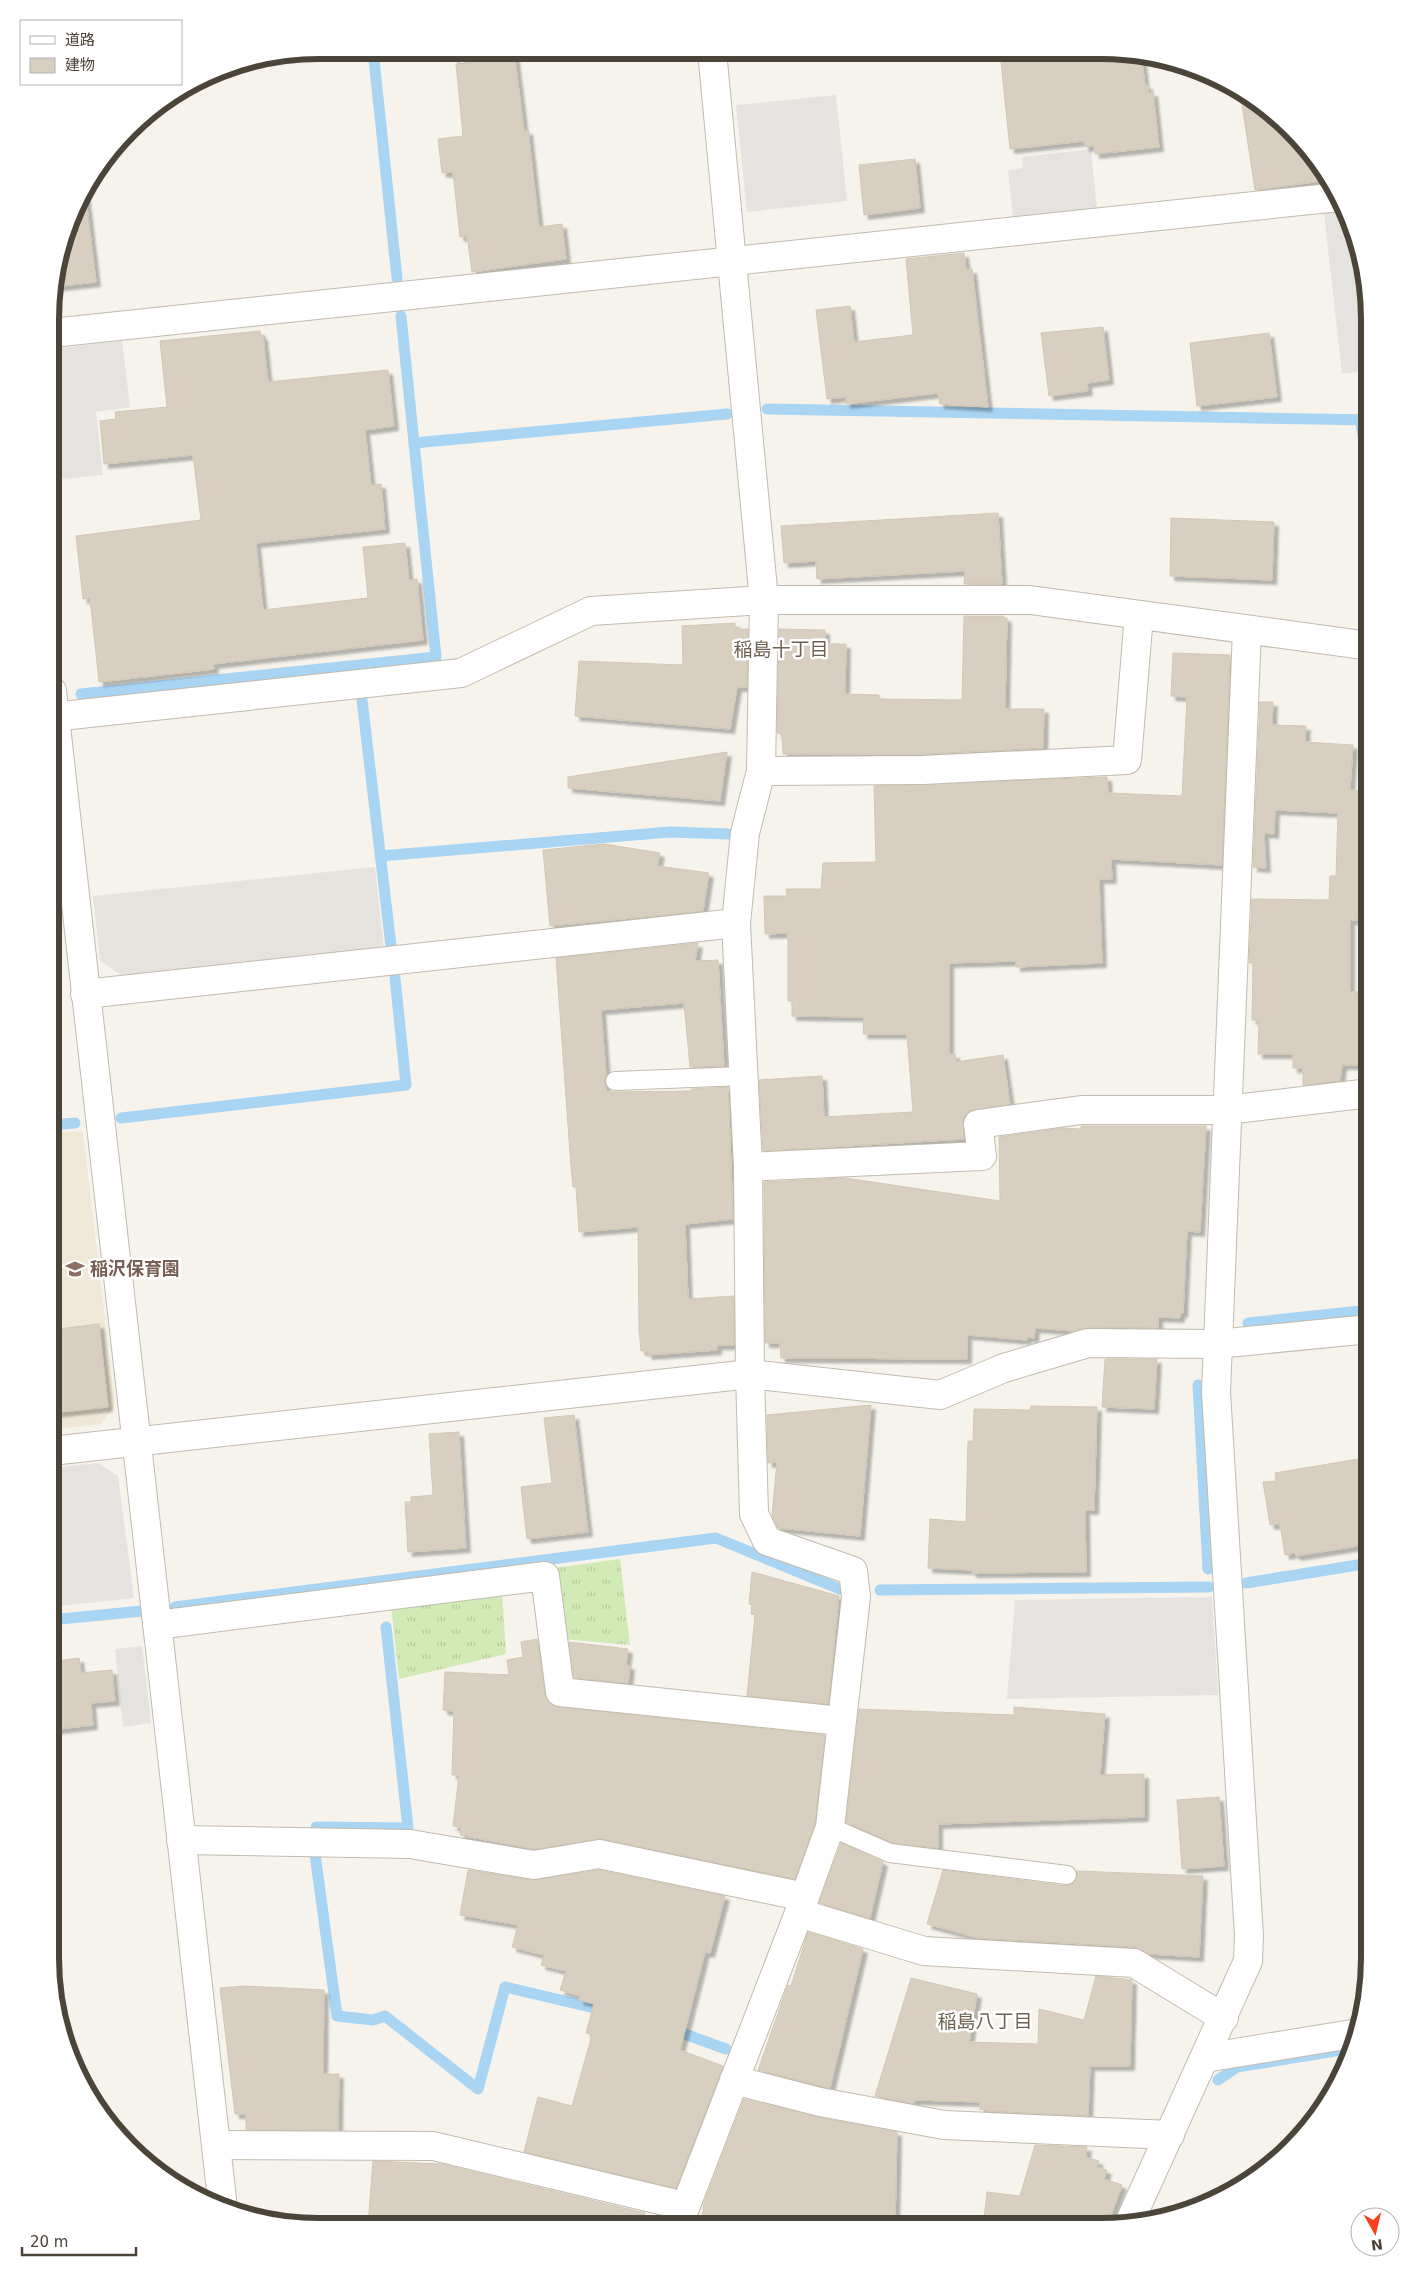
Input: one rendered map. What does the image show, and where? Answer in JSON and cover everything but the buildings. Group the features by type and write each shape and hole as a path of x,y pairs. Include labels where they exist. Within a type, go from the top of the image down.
{"street":[{"path":"216,2145 433,2146 681,2216 802,1905 830,1827 856,1597 853,1571 767,1541 754,1514 750,1374 748,1167 736,923 745,833 761,770 764,600 713,59"},
{"path":"59,332 1331,198"},
{"path":"59,707 461,672 591,612 764,600 1030,600 1361,645"},
{"path":"761,770 924,770 1127,760 1140,615"},
{"path":"1132,2216 1224,2018 1248,1961 1249,1936 1216,1392 1247,630"},
{"path":"59,762 222,2199"},
{"path":"85,994 736,923"},
{"path":"748,1167 982,1156 978,1124 1081,1110 1227,1110 1361,1094"},
{"path":"59,1450 750,1374 940,1395 1004,1368 1088,1343 1217,1344 1361,1329"},
{"path":"157,1625 545,1576 560,1692 841,1722"},
{"path":"181,1840 410,1844 534,1865 599,1854 802,1905 924,1951 1134,1963 1224,2018"},
{"path":"1205,2058 1349,2034"},
{"path":"734,2080 820,2102 944,2125 1170,2135"}],"lane":[{"path":"616,1081 743,1076"},
{"path":"830,1827 890,1853 1067,1875"}],"shaded area":[{"path":"836,95 847,201 747,212 736,105"},
{"path":"1091,149 1097,210 1013,219 1008,170 1023,168 1022,157"},
{"path":"1337,212 1347,236 1356,268 1361,302 1361,372 1342,374 1324,213"},
{"path":"122,341 130,407 96,412 103,475 59,479 59,348"},
{"path":"375,867 384,951 127,979 100,961 93,896"},
{"name":"稲沢保育園","path":"83,1131 115,1405 101,1424 59,1429 59,1132"},
{"path":"98,1463 118,1476 134,1598 59,1606 59,1467"},
{"path":"1212,1597 1218,1695 1007,1699 1015,1600"},
{"path":"142,1646 151,1723 123,1727 115,1649"}],"green space":[{"path":"620,1559 630,1645 563,1639 554,1568"},
{"path":"502,1592 506,1654 399,1679 391,1606"}],"waterway":[{"path":"374,59 397,278"},
{"path":"81,694 436,657 401,316"},
{"path":"767,409 1361,420"},
{"path":"414,443 727,414"},
{"path":"1360,419 1361,424"},
{"path":"362,700 391,946"},
{"path":"380,856 670,832 728,834"},
{"path":"121,1118 406,1085 395,978"},
{"path":"59,1124 75,1123"},
{"path":"1248,1323 1361,1311"},
{"path":"1198,1385 1208,1569"},
{"path":"175,1607 716,1538 842,1590"},
{"path":"1246,1583 1361,1564"},
{"path":"880,1590 1209,1587"},
{"path":"59,1619 142,1611"},
{"path":"316,1827 408,1828 386,1627"},
{"path":"315,1854 337,2016 373,2020 385,2016 478,2089 505,1987 607,2011"},
{"path":"671,2029 726,2049"},
{"path":"1218,2080 1237,2067 1344,2050"}],"place":[{"name":"稲沢保育園","path":"75,1269"}],"district":[{"name":"稲島十丁目","path":"781,649"},
{"name":"稲島八丁目","path":"985,2021"}]}
